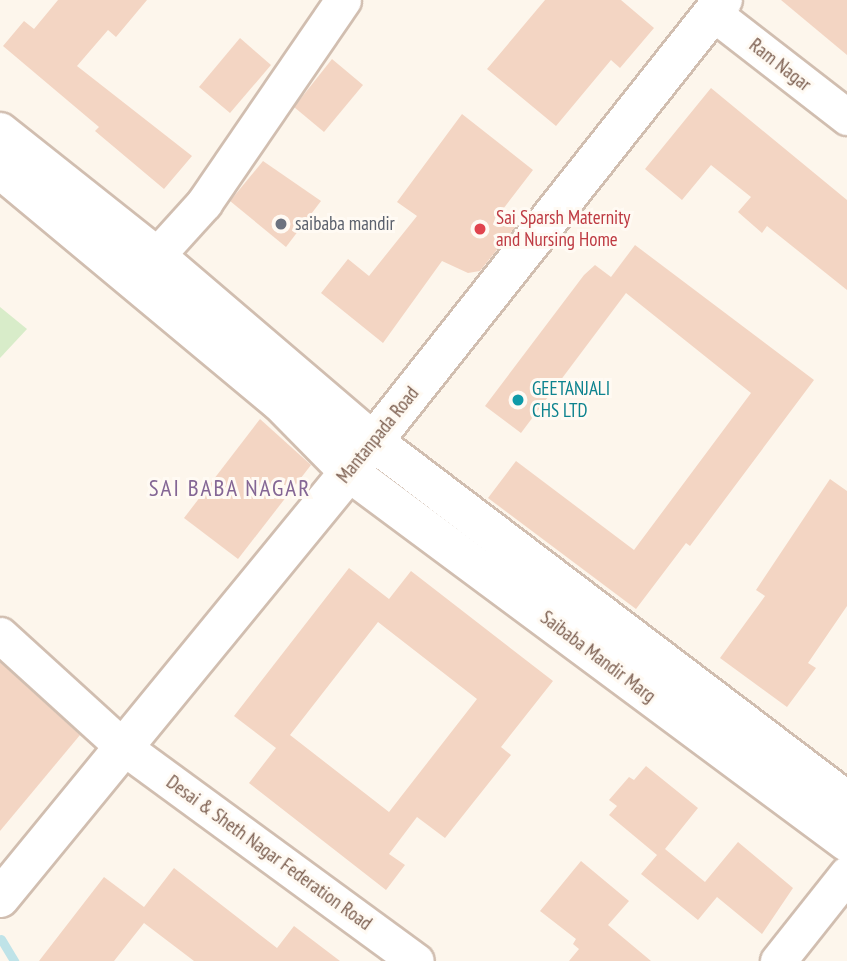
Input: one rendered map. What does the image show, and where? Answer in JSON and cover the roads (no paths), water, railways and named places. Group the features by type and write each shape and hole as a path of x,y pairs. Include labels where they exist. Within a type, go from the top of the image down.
{"street":[{"path":"156,256 204,203 343,0"},
{"name":"Ram Nagar","path":"718,7 847,117"},
{"name":"Mantanpada Road","path":"0,898 374,442 718,7"},
{"name":"Saibaba Mandir Marg","path":"0,132 156,256 374,442 847,802"},
{"name":"Saibaba Mandir Marg","path":"0,169 280,402 349,472 847,842"},
{"name":"Desai & Sheth Nagar Federation Road","path":"0,635 122,746 416,961"},
{"path":"778,961 847,874"}],"waterway":[{"path":"1,939 14,961"}],"place":[{"name":"saibaba mandir","path":"281,224"},
{"name":"Sai Sparsh Maternity and Nursing Home","path":"480,229"},
{"name":"GEETANJALI CHS LTD","path":"518,400"}],"district":[{"name":"SAI BABA NAGAR","path":"230,488"}]}
